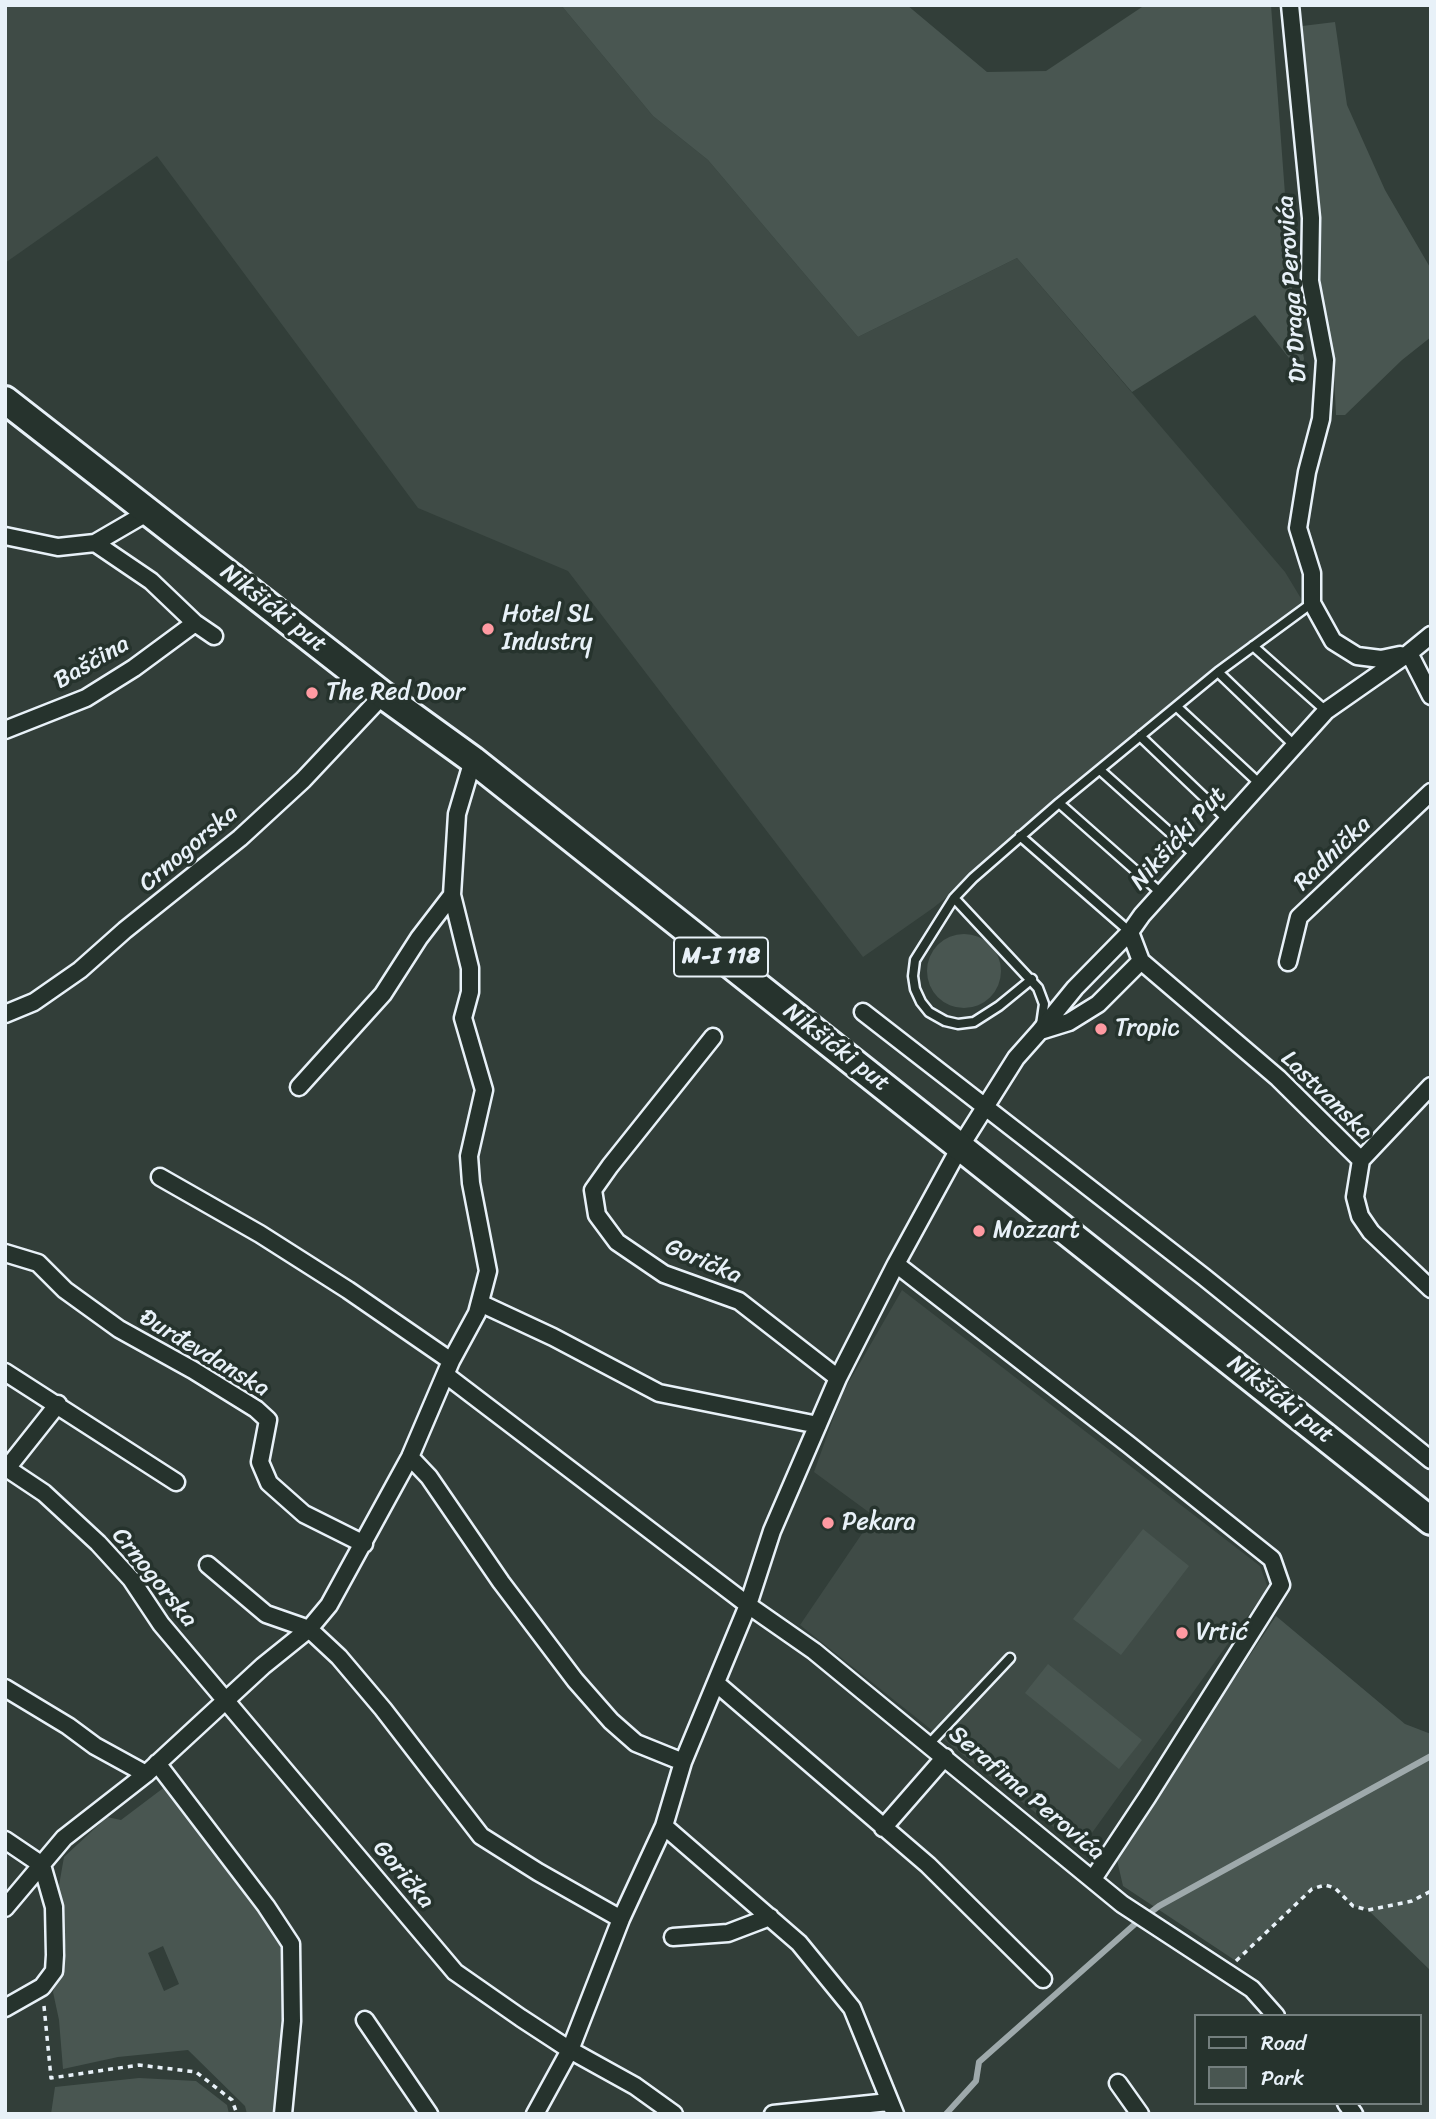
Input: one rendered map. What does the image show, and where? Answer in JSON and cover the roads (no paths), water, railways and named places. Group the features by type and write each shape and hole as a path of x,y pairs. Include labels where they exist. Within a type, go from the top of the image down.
{"main road":[{"name":"Nikšićki put","path":"5,400 383,695 473,760 1431,1521"}],"street":[{"name":"Dr Draga Perovića","path":"1290,5 1311,218 1310,281 1325,360 1321,419 1307,472 1298,528 1312,573 1312,603 1333,641 1357,656 1381,659 1409,653"},
{"path":"5,536 58,547 95,543 149,511"},
{"path":"95,543 151,581 195,623 214,636"},
{"name":"Baščina","path":"5,730 86,698 134,668 195,623"},
{"name":"Nikšićki Put","path":"1040,1031 1075,988 1130,932 1161,892 1326,711 1431,635"},
{"path":"1409,653 1431,696"},
{"name":"Crnogorska","path":"5,1014 34,1002 80,970 125,930 240,838 303,780 383,695"},
{"path":"5,1909 64,1838 152,1769 262,1666 309,1629 329,1605 410,1457 449,1368 477,1313 488,1271 471,1183 469,1156 484,1090 463,1018 470,992 470,968 452,895 457,814 473,760"},
{"name":"Radnička","path":"1288,962 1300,917 1431,792"},
{"path":"299,1087 383,994 419,938 452,895"},
{"path":"535,2114 570,2050 621,1919 664,1826 683,1762 748,1605 772,1531 838,1378 960,1147 1016,1058 1040,1031 1069,1022 1098,1004 1141,961 1130,932"},
{"name":"Lastvanska","path":"1141,961 1278,1078 1361,1160 1355,1197 1360,1216 1371,1232 1431,1289"},
{"name":"Nikšićki put","path":"863,1012 1204,1277 1431,1460"},
{"name":"Gorička","path":"713,1037 593,1190 597,1215 617,1242 664,1274 739,1301 838,1378"},
{"path":"1361,1160 1431,1086"},
{"path":"160,1177 260,1234 348,1290 748,1605"},
{"name":"Đurđevdanska","path":"5,1253 38,1262 65,1290 119,1329 256,1409 268,1420 260,1462 269,1483 304,1514 363,1544"},
{"path":"896,1264 1272,1559 1280,1585 1093,1879"},
{"path":"480,1303 554,1337 659,1393 818,1425"},
{"path":"5,1371 176,1482"},
{"path":"7,1467 58,1404"},
{"path":"410,1457 429,1477 501,1582 575,1680 611,1721 636,1743 683,1762"},
{"name":"Crnogorska","path":"7,1467 44,1493 98,1543 131,1579 161,1624 226,1700"},
{"path":"208,1565 266,1614 309,1629 339,1657 383,1709 481,1836 621,1919"},
{"name":"Serafima Perovića","path":"748,1605 814,1651 1122,1904 1252,1989 1274,2014"},
{"path":"716,1683 928,1865 1043,1979"},
{"path":"5,1688 68,1726 95,1746 152,1769 266,1906 291,1944 292,2021 284,2114"},
{"name":"Gorička","path":"226,1700 455,1972 570,2050 635,2086 674,2114"},
{"path":"883,1828 945,1757"},
{"path":"664,1826 799,1943 852,2008 892,2108 773,2114"},
{"path":"5,1840 42,1865 54,1907 55,1955 54,1971 42,1987 5,2008"},
{"path":"673,1937 728,1933 771,1917"},
{"path":"365,2020 429,2114"},
{"path":"1118,2083 1140,2114"}],"lane":[{"path":"1032,979 974,1022 958,1024 945,1021 929,1012 915,989 913,976 915,960 954,898 1020,836 1217,672 1312,603"},
{"path":"1253,646 1326,711"},
{"path":"1217,672 1295,746"},
{"path":"1177,707 1260,784"},
{"path":"1140,736 1228,820"},
{"path":"1100,769 1195,855"},
{"path":"1059,803 1161,892"},
{"path":"1020,836 1130,932"},
{"path":"954,898 1038,988 1044,1004 1040,1031"},
{"path":"929,1744 1010,1658"}],"waterway":[{"path":"946,2114 976,2081 979,2062 1135,1924 1159,1906 1431,1756"}],"place":[{"name":"Hotel SL Industry","path":"488,629"},
{"name":"The Red Door","path":"312,693"},
{"name":"Tropic","path":"1101,1029"},
{"name":"Mozzart","path":"979,1231"},
{"name":"Pekara","path":"828,1523"},
{"name":"Vrtić","path":"1182,1633"}]}
